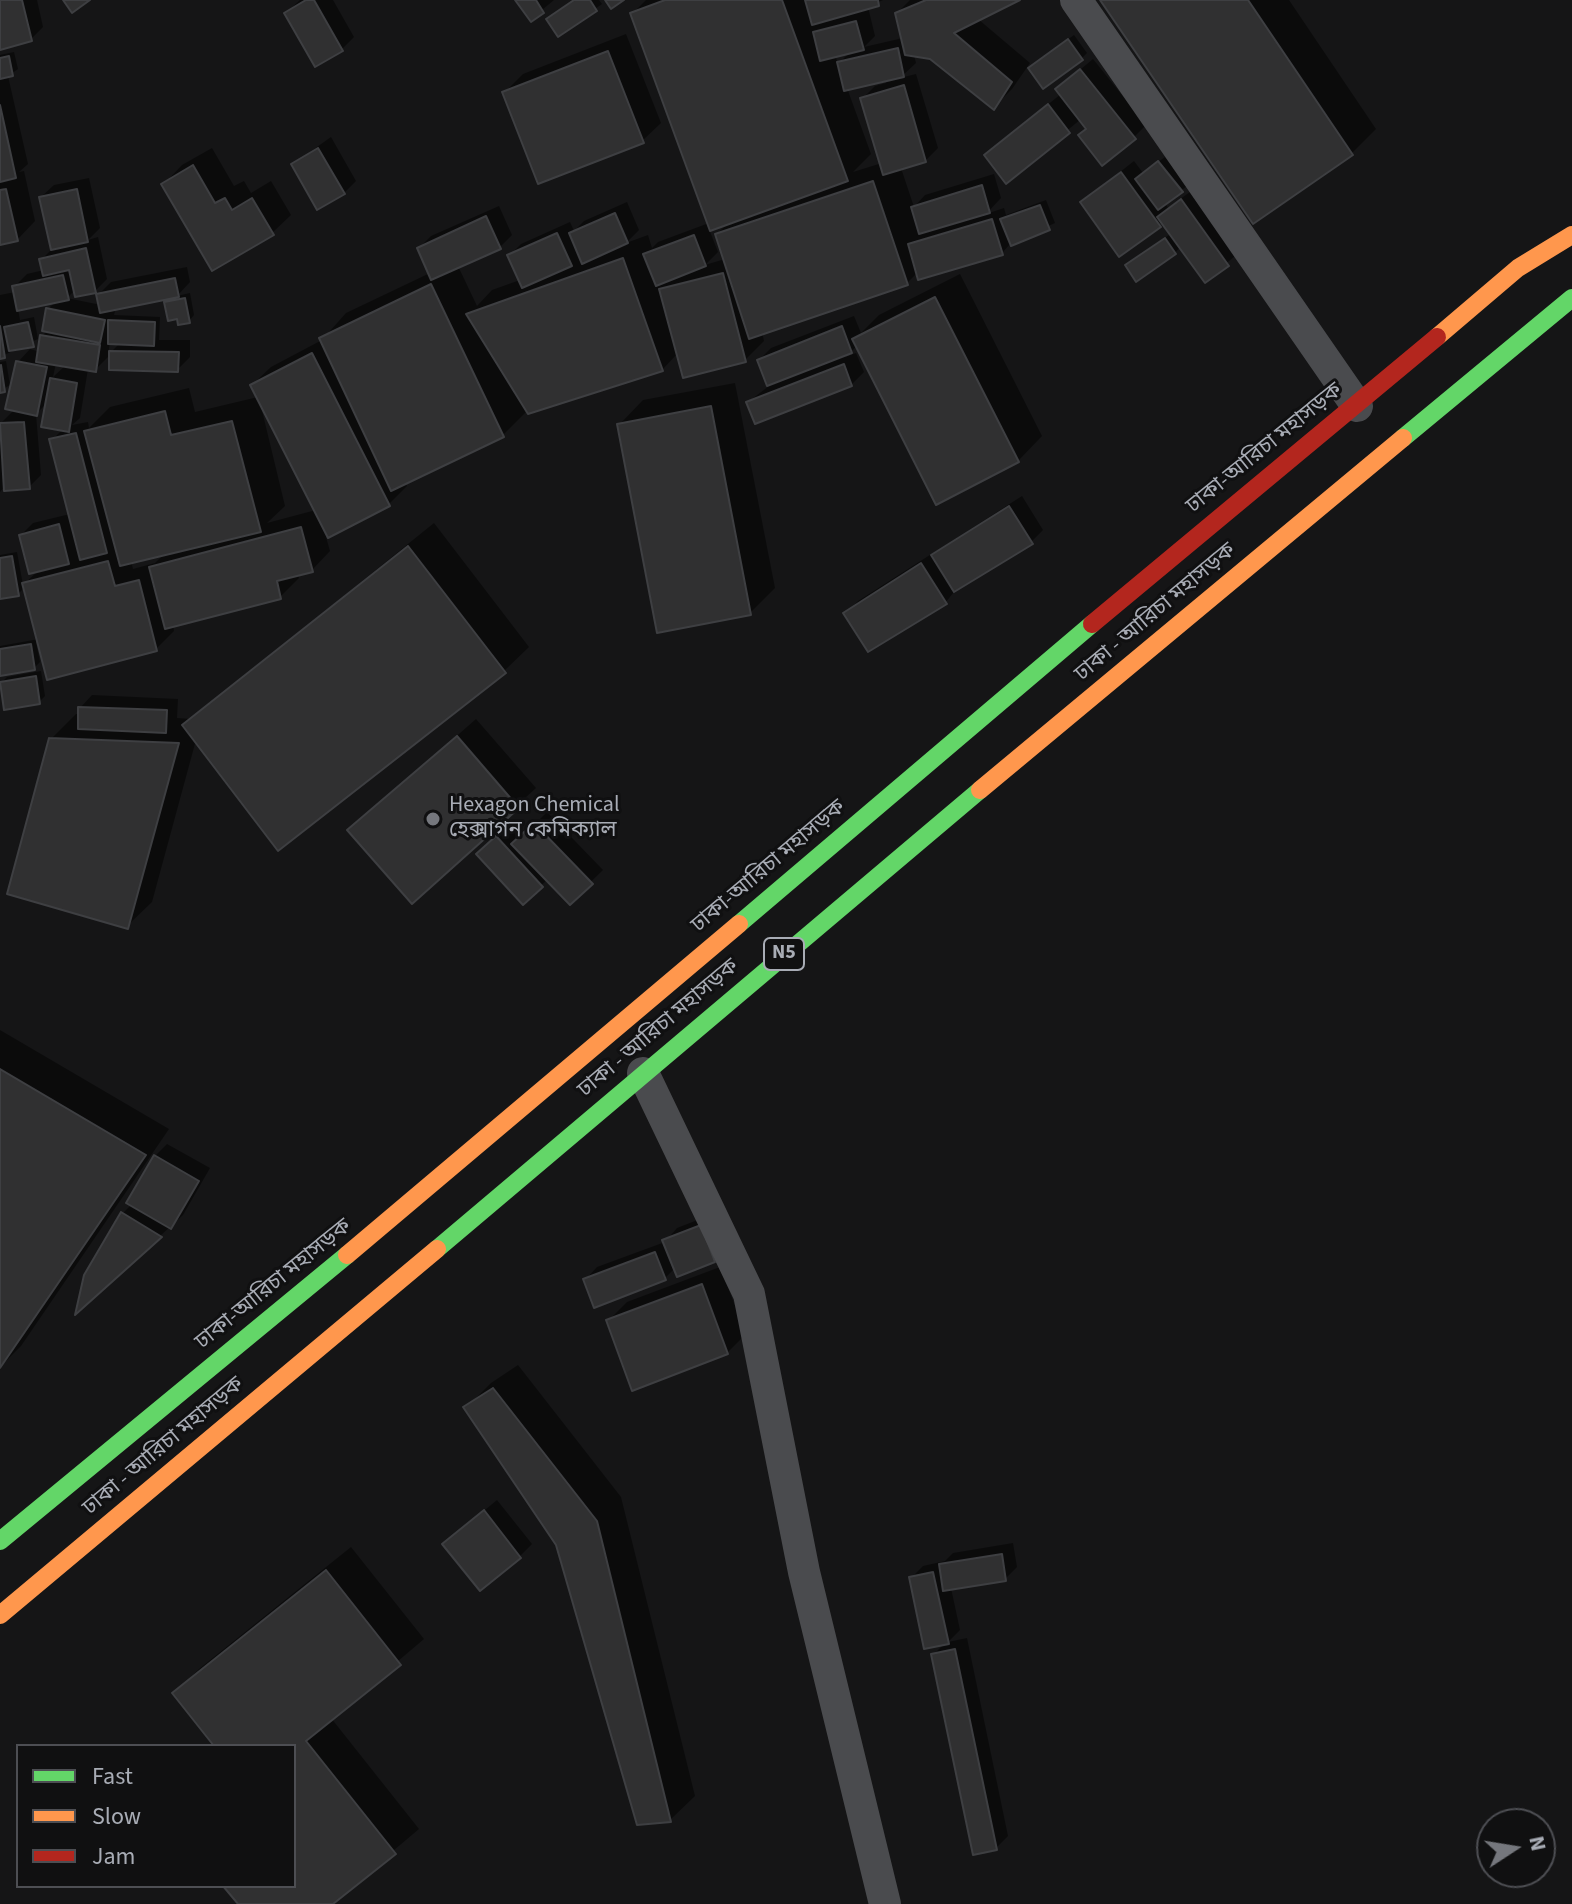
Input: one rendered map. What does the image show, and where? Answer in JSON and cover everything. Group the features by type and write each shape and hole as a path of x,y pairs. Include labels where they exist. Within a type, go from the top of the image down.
{"highway":[{"name":"ঢাকা-আরিচা মহাসড়ক","path":"0,1541 400,1212 1251,489 1357,406 1518,268 1572,235"},
{"name":"ঢাকা - আরিচা মহাসড়ক","path":"0,1615 643,1073 1572,298"}],"street":[{"path":"1076,0 1357,406"},
{"path":"643,1073 749,1294 804,1572 885,1904"}],"building":[{"path":"0,0 22,0 32,41 0,50"},
{"path":"63,0 90,0 72,13"},
{"path":"306,0 314,0 343,51 315,67 284,13"},
{"path":"515,0 536,0 544,13 531,22"},
{"path":"574,0 590,0 597,11 558,37 546,19"},
{"path":"605,0 624,0 611,9"},
{"path":"665,0 782,0 848,181 710,231 630,13"},
{"path":"805,0 878,0 879,6 812,25"},
{"path":"926,0 1020,0 954,33 1012,82 994,110 930,59 905,55 895,13"},
{"path":"1100,0 1248,0 1353,155 1253,224"},
{"path":"856,21 864,50 820,61 813,32"},
{"path":"1068,39 1083,60 1043,89 1028,68"},
{"path":"898,48 904,77 844,91 837,62"},
{"path":"608,51 644,143 538,184 502,92"},
{"path":"9,56 13,76 0,79 0,58"},
{"path":"1080,69 1136,139 1102,166 1078,135 1086,129 1055,89"},
{"path":"904,85 926,162 883,175 860,98"},
{"path":"1048,104 1070,133 1006,184 984,155"},
{"path":"0,105 16,178 0,182"},
{"path":"318,148 345,194 317,210 291,164"},
{"path":"1158,161 1183,192 1158,210 1135,179"},
{"path":"193,165 215,203 225,198 232,210 252,198 274,235 212,271 161,184"},
{"path":"1121,172 1161,227 1119,257 1080,202"},
{"path":"873,181 908,285 749,339 715,234"},
{"path":"982,185 990,213 919,234 911,207"},
{"path":"6,189 18,241 0,245 0,190"},
{"path":"77,189 88,242 51,250 39,197"},
{"path":"1181,199 1229,266 1205,283 1157,217"},
{"path":"1040,205 1050,230 1011,246 1000,219"},
{"path":"615,213 628,243 582,264 569,233"},
{"path":"486,216 501,249 431,280 417,248"},
{"path":"992,219 1003,255 918,280 908,244"},
{"path":"557,233 572,266 522,288 507,255"},
{"path":"694,235 706,266 656,286 643,254"},
{"path":"1165,238 1176,254 1136,282 1125,265"},
{"path":"86,248 96,293 75,297 69,270 43,276 39,259"},
{"path":"623,258 663,371 528,414 466,314"},
{"path":"723,273 746,362 683,378 659,289"},
{"path":"63,275 69,300 17,311 12,286"},
{"path":"175,278 179,297 100,313 96,294"},
{"path":"431,284 504,437 391,491 319,338"},
{"path":"935,297 1019,462 936,505 852,339"},
{"path":"185,298 190,323 178,325 177,319 168,321 164,302"},
{"path":"46,308 105,320 100,343 42,331"},
{"path":"108,320 155,322 154,346 108,344"},
{"path":"28,322 34,347 9,351 4,327"},
{"path":"0,326 5,358 0,359"},
{"path":"842,326 852,353 767,386 757,360"},
{"path":"40,335 100,345 96,372 36,362"},
{"path":"109,351 179,352 178,372 109,370"},
{"path":"312,353 390,506 328,538 250,385"},
{"path":"16,361 47,367 37,416 5,409"},
{"path":"844,364 852,386 755,424 746,402"},
{"path":"0,366 5,392 0,393"},
{"path":"50,378 77,383 69,432 41,427"},
{"path":"711,406 751,615 657,633 617,424"},
{"path":"165,411 171,435 232,421 261,532 120,566 84,431"},
{"path":"24,422 30,489 4,491 0,423"},
{"path":"76,433 107,553 80,560 49,439"},
{"path":"1009,506 1033,544 954,592 931,555"},
{"path":"59,524 69,564 29,574 19,535"},
{"path":"301,527 313,572 277,581 281,599 165,629 149,567"},
{"path":"408,546 506,673 278,851 182,725"},
{"path":"12,556 19,596 0,599 0,558"},
{"path":"108,561 115,586 139,580 157,651 47,680 22,583"},
{"path":"921,563 947,604 868,652 843,613"},
{"path":"31,644 35,670 0,676 0,649"},
{"path":"36,676 40,704 4,710 0,682"},
{"path":"78,707 167,710 166,733 78,729"},
{"name":"Hexagon Chemical হেক্সাগন কেমিক্যাল","path":"457,736 519,808 412,904 347,830"},
{"path":"49,738 179,743 128,929 7,894"},
{"path":"534,823 593,884 570,905 511,844"},
{"path":"496,836 543,887 523,905 476,854"},
{"path":"0,1069 146,1155 0,1368"},
{"path":"154,1155 199,1181 171,1229 126,1203"},
{"path":"121,1212 162,1237 75,1315 84,1275"},
{"path":"701,1225 715,1262 677,1277 662,1240"},
{"path":"655,1252 666,1280 594,1308 583,1279"},
{"path":"702,1284 728,1354 632,1391 606,1320"},
{"path":"493,1388 597,1521 671,1822 637,1825 556,1545 463,1407"},
{"path":"484,1510 521,1558 480,1591 442,1544"},
{"path":"1002,1554 1006,1581 943,1591 939,1564"},
{"path":"326,1570 401,1665 306,1741 396,1854 333,1904 238,1904 225,1888 296,1888 296,1744 212,1744 172,1693"},
{"path":"933,1572 949,1644 924,1649 909,1577"},
{"path":"955,1649 997,1850 973,1855 931,1654"}],"traffic: fast":[{"path":"1403,438 1572,298"},
{"path":"739,924 1092,624"},
{"path":"437,1249 980,790"},
{"path":"0,1541 347,1255"}],"traffic: slow":[{"path":"1437,337 1518,268 1572,235"},
{"path":"980,790 1403,438"},
{"path":"347,1255 739,924"},
{"path":"0,1615 437,1249"}],"traffic: jam":[{"path":"1092,624 1437,337"}],"place":[{"name":"Hexagon Chemical হেক্সাগন কেমিক্যাল","path":"433,819"}]}
